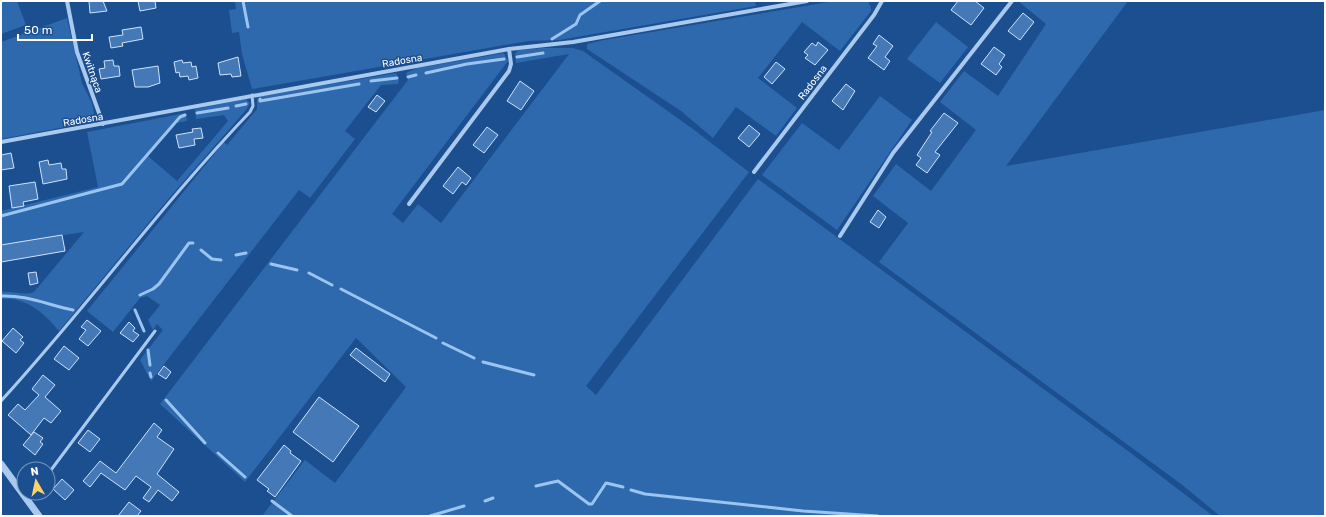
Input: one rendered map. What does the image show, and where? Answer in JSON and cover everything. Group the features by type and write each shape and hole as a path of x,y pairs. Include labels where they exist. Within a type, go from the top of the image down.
{"street":[{"name":"Kwitnąca","path":"67,1 77,52 103,124"},
{"name":"Radosna","path":"1,142 509,48 566,43 807,1"},
{"name":"Radosna","path":"754,172 874,15 882,1"},
{"path":"840,236 893,153 1012,1"},
{"path":"409,204 509,71 511,64 509,48"},
{"path":"1,464 16,482"},
{"path":"30,501 39,516"}],"lane":[{"path":"1,401 98,288 167,203 250,112 253,106 252,95"},
{"path":"56,463 155,331"}],"shaded area":[{"path":"1,1 17,1 26,25 1,34"},
{"path":"235,1 755,1 756,6 559,40 529,41 252,89 242,54 239,32 232,33 229,10 236,9"},
{"path":"835,1 868,1 871,8 871,11 840,51 802,22 758,78 797,108 776,136 736,107 713,138 681,111 587,49 587,44 604,40"},
{"path":"1018,1 1128,1 1006,166 1325,110 1325,516 1220,516 1181,484 879,262 908,223 873,196 896,164 931,191 976,130 940,102 964,71 998,96 1046,24"},
{"path":"67,18 82,83 92,103 94,114 90,121 86,123 1,139 1,42"},
{"path":"936,22 968,47 940,83 907,59"},
{"path":"573,48 583,51 693,129 749,172 586,386 596,395 758,179 1136,457 1213,516 262,516 305,460 335,483 406,387 356,338 245,482 160,404 408,80 406,73 417,68 504,53 508,61 392,214 403,223 418,204 441,223 569,54 516,63 515,54 518,50"},
{"path":"396,73 399,80 398,84 381,85 345,131 355,139 310,198 299,190 151,381 140,360 163,330 157,324 153,330 148,320 160,305 147,296 140,298 113,332 87,311 224,142 227,145 257,109 257,99 262,96"},
{"path":"880,96 912,120 837,230 762,175 802,123 839,150"},
{"path":"246,99 250,103 246,110 170,197 59,331 41,312 26,303 18,300 1,299 1,292 27,294 34,292 84,232 1,245 1,211 98,187 87,132 186,113 187,121 176,123 148,156 177,181 228,121 224,115 196,119 195,109"}],"building":[{"path":"89,1 103,1 107,11 90,13"},
{"path":"138,1 155,1 156,8 140,11"},
{"path":"958,1 975,1 984,8 971,25 951,10"},
{"path":"1023,13 1034,22 1020,40 1008,31"},
{"path":"141,27 143,39 122,43 123,46 111,48 109,37 123,35 122,30"},
{"path":"879,35 893,46 885,57 890,61 884,70 868,58 877,46 873,44"},
{"path":"818,42 828,50 815,65 805,58 808,55 804,52 812,43 816,46"},
{"path":"994,47 1005,55 999,64 1002,67 996,75 981,64"},
{"path":"238,57 241,76 232,77 231,74 220,75 218,63"},
{"path":"113,60 114,66 119,66 120,76 101,79 99,69 105,68 104,61"},
{"path":"182,60 183,63 191,62 192,67 196,66 198,78 189,80 188,76 180,77 179,72 176,73 174,62"},
{"path":"776,62 785,69 772,84 764,77"},
{"path":"158,66 160,83 148,87 135,87 132,70"},
{"path":"520,81 534,91 521,110 507,101"},
{"path":"846,84 855,91 843,110 832,101"},
{"path":"377,95 385,101 376,112 368,107"},
{"path":"944,113 958,123 935,152 940,155 927,173 916,165 921,158 917,155 932,132 930,131"},
{"path":"749,125 760,134 749,147 738,138"},
{"path":"487,127 498,135 484,153 473,145"},
{"path":"201,128 203,138 194,139 195,145 179,148 176,135 193,132 192,129"},
{"path":"11,153 14,168 1,170 1,155"},
{"path":"48,160 49,165 61,163 62,169 66,169 67,179 43,184 39,162"},
{"path":"458,167 471,178 466,185 462,182 453,194 443,186"},
{"path":"35,182 38,199 23,202 24,206 12,208 9,186"},
{"path":"878,210 886,217 879,228 870,222"},
{"path":"62,235 65,251 1,262 1,245"},
{"path":"36,272 38,283 30,285 28,273"},
{"path":"87,320 101,331 88,346 79,339 86,330 81,327"},
{"path":"129,322 135,328 133,331 139,335 133,342 120,333"},
{"path":"13,328 23,337 20,340 24,343 16,353 2,341"},
{"path":"64,346 79,358 69,370 54,359"},
{"path":"356,348 390,374 385,382 350,355"},
{"path":"164,366 171,372 166,379 158,374"},
{"path":"43,375 55,385 45,397 61,411 51,423 44,418 31,435 8,415 18,404 25,410 39,395 32,389"},
{"path":"319,397 359,426 333,462 293,432"},
{"path":"154,423 162,430 157,437 174,449 157,474 179,492 172,501 158,490 149,502 143,498 151,487 136,476 125,490 101,473 90,487 83,481 100,461 116,473"},
{"path":"88,430 100,439 90,452 78,443"},
{"path":"34,432 43,438 40,442 43,444 35,455 23,445"},
{"path":"284,445 291,451 290,453 301,461 275,497 267,491 269,489 257,480"},
{"path":"62,479 74,490 65,500 56,492 56,486"},
{"path":"129,502 141,511 137,516 118,516"}],"waterway":[{"path":"243,1 248,27"},
{"path":"552,39 576,24 580,15 600,1"},
{"path":"517,57 543,53"},
{"path":"426,73 467,64 504,59"},
{"path":"408,77 416,75"},
{"path":"371,81 397,78"},
{"path":"260,99 260,101 359,84"},
{"path":"236,106 246,104"},
{"path":"197,113 228,108"},
{"path":"1,216 122,184 180,117 185,115"},
{"path":"140,295 153,289 159,284 189,243 193,243"},
{"path":"201,250 212,259 221,260"},
{"path":"236,255 246,253"},
{"path":"271,264 297,270"},
{"path":"309,273 332,285"},
{"path":"341,289 436,338"},
{"path":"1,296 20,297 73,310"},
{"path":"135,310 144,331"},
{"path":"443,343 474,358"},
{"path":"148,350 150,365"},
{"path":"483,362 534,375"},
{"path":"150,373 151,377"},
{"path":"166,400 205,443"},
{"path":"218,453 245,477"},
{"path":"536,486 558,481 589,504 592,504 606,483 623,487"},
{"path":"631,490 645,494 803,511 878,516"},
{"path":"485,501 493,498"},
{"path":"272,501 292,516"},
{"path":"430,516 464,506"}]}
